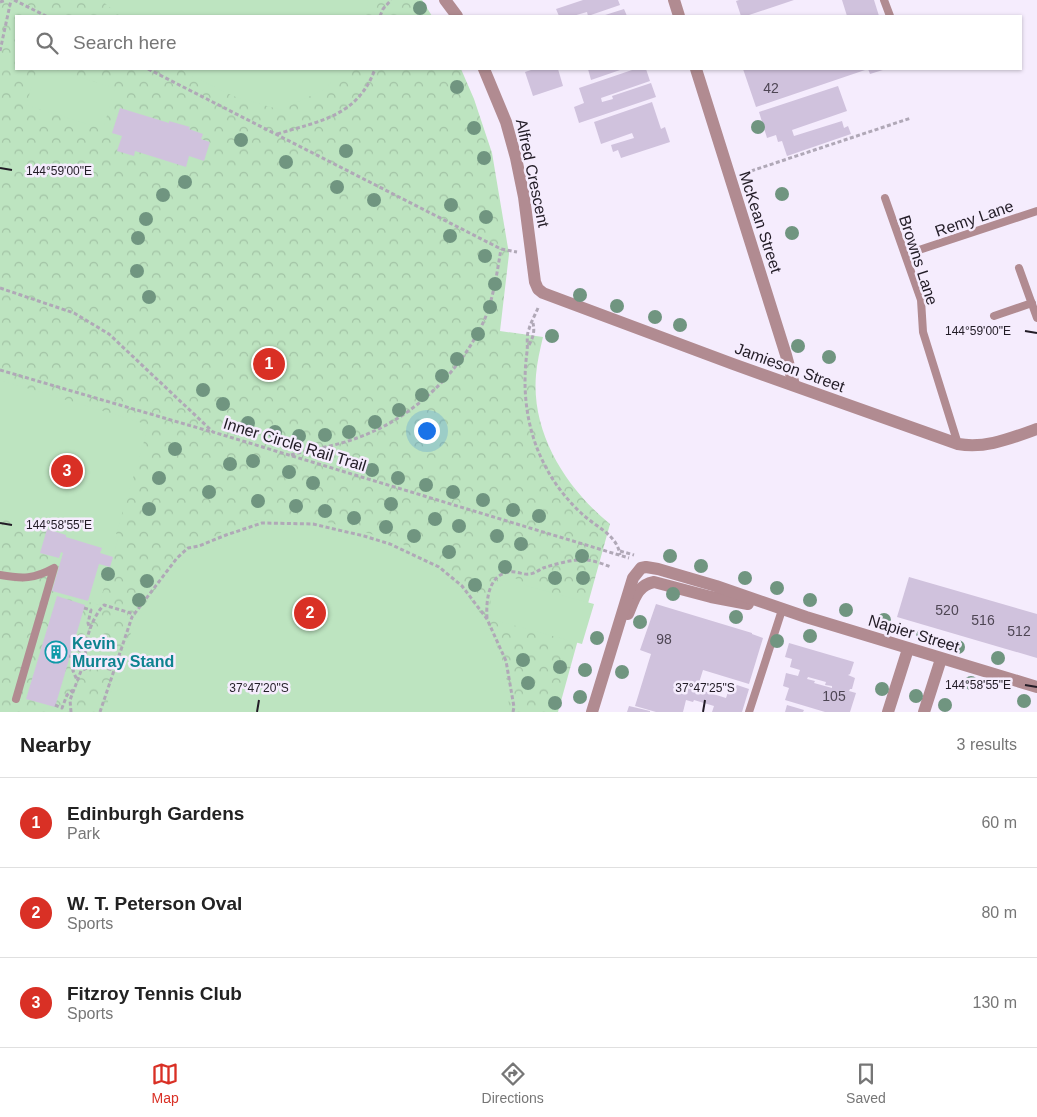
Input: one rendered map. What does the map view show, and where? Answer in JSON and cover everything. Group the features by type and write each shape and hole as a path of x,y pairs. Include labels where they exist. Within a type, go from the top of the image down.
{"street":[{"path":"445,0 456,15"},
{"path":"456,0 461,15"},
{"path":"674,0 679,15"},
{"name":"Alfred Crescent","path":"484,70 506,122 514,151 524,197 537,288"},
{"name":"McKean Street","path":"696,70 794,385"},
{"name":"Jamieson Street","path":"537,288 550,296 958,444 971,446 988,445 1037,429"},
{"name":"Napier Street","path":"611,653 631,582 640,568 648,567 716,586 782,610 1037,687"},
{"name":"Napier Street","path":"611,653 638,592 647,584 659,583 711,597 782,610"},
{"path":"888,712 908,649"},
{"path":"592,712 611,653"},
{"path":"924,712 941,659"}],"lane":[{"path":"884,0 890,15"},
{"name":"Browns Lane","path":"884,198 921,300 923,332 958,444"},
{"name":"Remy Lane","path":"919,250 1037,211"},
{"path":"1019,268 1037,318"},
{"path":"994,316 1032,304"},
{"path":"0,575 26,579 43,574 54,568 16,700"},
{"path":"749,712 782,610"}],"path":[{"path":"0,2 6,0"},
{"path":"0,51 13,0 44,15"},
{"path":"380,15 391,0"},
{"path":"150,70 501,249 532,256"},
{"path":"277,135 339,114 359,98 370,82 375,70"},
{"path":"730,178 911,118"},
{"path":"290,455 357,438 381,428 397,420 433,390 454,368 471,344 483,322 495,283 501,249"},
{"name":"Inner Circle Rail Trail","path":"0,288 74,313 109,334 212,432 621,556 620,549 615,540 573,506 552,479 544,464 532,435 525,405 524,378 528,345"},
{"path":"533,323 533,337 528,345 527,336 529,328 533,323"},
{"path":"0,370 212,432"},
{"path":"100,712 134,614 177,558 188,548 199,546 262,523 313,524 390,544 439,567 462,586 488,619 506,661 514,712"},
{"path":"488,619 486,604 488,593 497,579 508,572 522,572 528,575 543,568 579,560 611,567"},
{"path":"92,665 87,658 85,650 96,614 104,605 134,614"},
{"path":"84,608 91,610 88,623 90,630"},
{"path":"77,680 73,671 82,645 87,639"},
{"path":"69,656 77,658"},
{"path":"71,712 70,700 81,671 92,665 114,670"},
{"path":"55,706 62,708 67,695 73,690"}],"green space":[{"path":"0,0 422,0 431,15 15,15 15,70 461,70 474,99 492,153 509,254 500,331 543,337 536,370 536,397 539,418 546,439 566,477 594,510 610,524 558,712 0,712"},
{"path":"101,0 368,0 366,15 119,15"},
{"path":"37,70 57,70 115,88 103,129 26,105"},
{"path":"182,70 342,70 325,89 281,110 233,96"},
{"path":"0,380 149,425 116,534 119,535 99,605 52,591 63,553 61,553 59,558 40,553 47,529 16,520 15,523 0,518"},
{"path":"313,518 400,543 422,554 443,570 462,589 479,612 493,636 503,661 508,687 508,712 105,712 127,642 136,621 147,601 161,582 178,565 213,537 229,528 268,519"},
{"path":"509,577 515,578 527,586 594,604 582,644 491,619 491,599 494,588 502,580"}],"building":[{"path":"583,0 618,0 620,5 591,15 588,15 587,12 576,15 559,15 556,9"},
{"path":"794,0 749,15 741,15 736,1"},
{"path":"842,0 874,0 879,15 847,15"},
{"path":"624,9 627,15 605,15"},
{"path":"531,70 558,70 563,86 533,96 525,72"},
{"path":"588,70 620,70 591,80"},
{"path":"632,70 646,70 650,81 601,98 602,102 613,99 612,96 651,83 656,97 579,123 574,107 584,103 579,88"},
{"path":"743,70 865,70 756,107"},
{"path":"868,70 883,70 870,74"},
{"path":"838,86 847,111 792,130 794,136 842,121 844,128 848,126 851,134 787,156 782,141 778,142 776,135 767,138 759,112"},
{"path":"652,102 661,129 665,127 670,142 621,158 618,150 613,152 611,145 634,138 632,133 601,144 594,122"},
{"path":"120,108 169,123 169,121 190,127 189,129 203,134 201,139 210,142 204,161 189,156 186,167 135,151 134,156 117,151 122,136 112,133"},
{"path":"47,529 102,548 100,553 113,557 110,567 99,564 88,601 52,591 63,553 61,552 59,558 40,553"},
{"path":"909,577 1037,614 1037,658 897,617"},
{"name":"Kevin Murray Stand","path":"57,596 85,605 55,707 26,699"},
{"path":"656,604 763,638 749,684 703,670 697,689 726,698 731,683 749,689 742,712 712,712 714,706 694,700 693,702 686,700 683,712 656,712 635,706 651,654 640,650"},
{"path":"789,643 854,662 848,675 855,678 852,689 849,691 856,693 850,712 825,712 785,700 789,688 783,686 786,673 798,676 800,670 790,667 792,659 785,657","holes":["808,677 826,682 825,685 832,686 832,688 807,679"]},
{"path":"787,705 804,710 803,712 785,712"},
{"path":"629,706 650,711 650,712 627,712"}],"place":[{"name":"Edinburgh Gardens","path":"269,364"},
{"name":"Fitzroy Tennis Club","path":"67,471"},
{"name":"W. T. Peterson Oval","path":"310,613"},
{"name":"Kevin Murray Stand","path":"56,652"}]}
